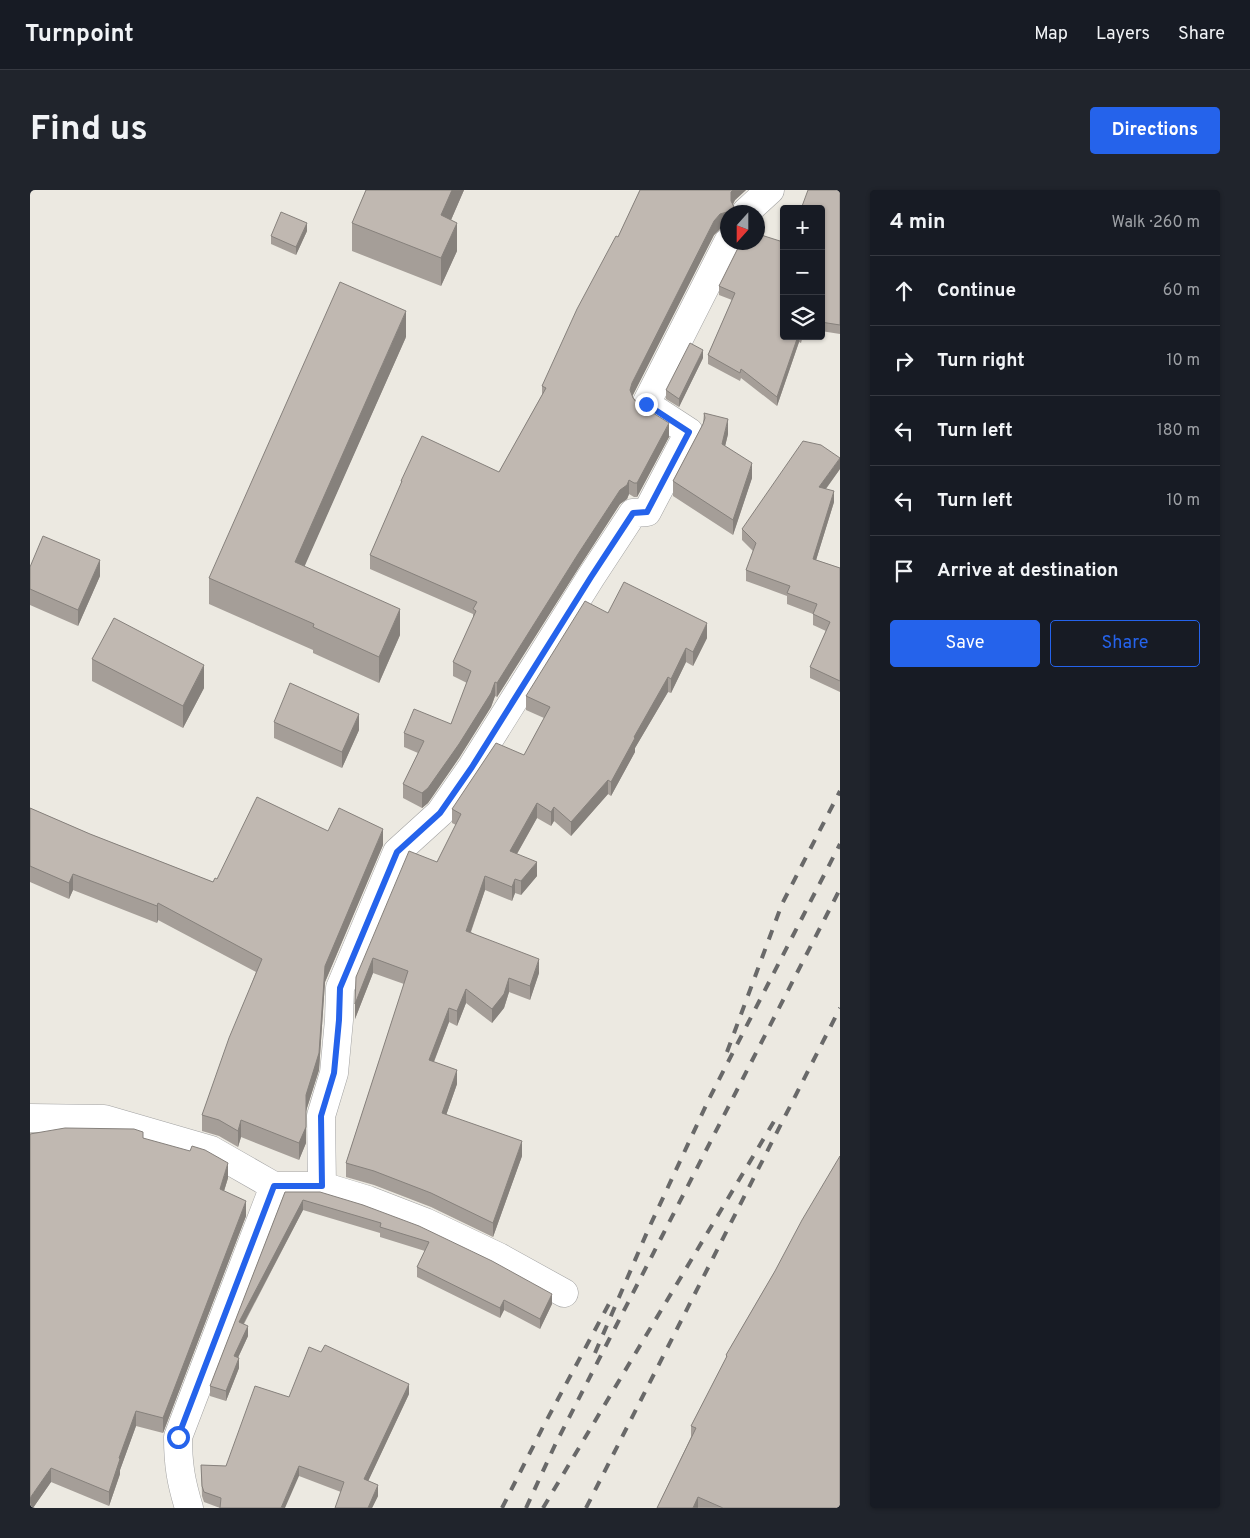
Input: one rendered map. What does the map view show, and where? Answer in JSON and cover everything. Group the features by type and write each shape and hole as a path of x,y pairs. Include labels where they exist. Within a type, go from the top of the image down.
{"street":[{"path":"754,205 770,190"},
{"path":"322,1186 321,1116 334,1073 340,988 397,852 440,813 472,767 581,592 633,513 647,512 689,432 646,404 724,250"},
{"path":"30,1118 104,1118 211,1150 274,1186 322,1186 368,1200 425,1222 499,1257 564,1294"},
{"path":"189,1508 181,1484 178,1462 178,1437 274,1186"}],"building":[{"path":"366,190 452,190 441,215 457,223 441,258 352,223"},
{"path":"640,190 733,190 731,192 731,201 733,205 720,205 720,214 714,221 630,390 637,403 669,423 637,483 629,480 627,485 620,490 497,683 495,682 491,693 459,744 428,788 422,793 403,784 424,741 404,733 414,709 451,724 471,671 453,662 476,611 473,609 477,602 370,555 422,436 499,472 546,388 542,386 577,309 616,236 618,237"},
{"path":"808,190 840,190 840,325 825,323 825,205 802,205"},
{"path":"281,212 307,223 296,247 271,236"},
{"path":"765,236 780,241 780,340 797,340 777,397 741,369 740,373 708,355 735,293 719,286 737,250 765,250"},
{"path":"340,282 406,311 295,562 400,609 379,657 313,627 314,624 209,578"},
{"path":"690,343 703,350 679,399 666,390"},
{"path":"704,413 728,419 722,444 752,463 733,520 673,481 703,424"},
{"path":"803,441 821,445 840,458 819,487 834,491 813,559 840,568 840,681 810,667 830,622 813,614 817,604 787,593 790,586 746,570 756,543 742,529"},
{"path":"43,536 100,560 78,610 30,589 30,567"},
{"path":"624,582 707,623 693,652 686,648 671,679 668,677 611,782 608,780 571,822 554,807 551,812 537,803 510,851 537,862 521,881 515,879 512,887 485,876 466,931 539,959 530,986 509,978 504,994 492,1009 466,989 457,1011 449,1008 429,1060 457,1070 442,1113 522,1141 493,1223 431,1193 374,1171 346,1163 408,971 373,958 355,1004 356,977 409,851 437,862 461,814 452,809 496,743 524,755 550,707 526,696 585,601 608,613"},
{"path":"114,618 204,665 183,706 92,659"},
{"path":"290,683 359,714 342,752 274,722"},
{"path":"257,797 328,831 339,808 383,829 325,966 319,1053 306,1095 306,1127 299,1143 241,1120 238,1131 219,1120 202,1115 229,1038 262,959 158,903 157,906 73,874 69,883 30,866 30,808 90,834 213,882 215,878 217,879"},
{"path":"65,1128 134,1129 143,1132 143,1138 190,1151 192,1146 205,1150 228,1163 220,1189 246,1201 163,1418 136,1411 109,1492 51,1468 30,1498 30,1134"},
{"path":"840,1156 840,1508 723,1508 698,1497 693,1508 657,1508 696,1428 691,1426 726,1355"},
{"path":"285,1192 320,1192 363,1205 419,1226 492,1261 552,1294 540,1319 504,1300 500,1308 417,1267 429,1242 380,1227 381,1223 303,1200 239,1322 248,1326 234,1356 239,1358 226,1391 210,1386"},
{"path":"325,1345 409,1384 364,1479 378,1485 368,1508 335,1508 344,1482 299,1466 281,1508 220,1508 221,1498 204,1492 201,1465 226,1466 255,1386 289,1397 309,1347 321,1352"}],"railway":[{"path":"727,1052 782,904 840,791"},
{"path":"595,1353 648,1230 709,1099 840,844"},
{"path":"526,1508 555,1445 840,889"},
{"path":"586,1508 840,1008"},
{"path":"543,1508 776,1118"},
{"path":"502,1508 611,1300"}],"route":[{"path":"178,1437 274,1186 322,1186 321,1116 334,1073 340,988 397,852 440,813 472,767 536,663 633,513 647,512 689,432 646,404"}]}
